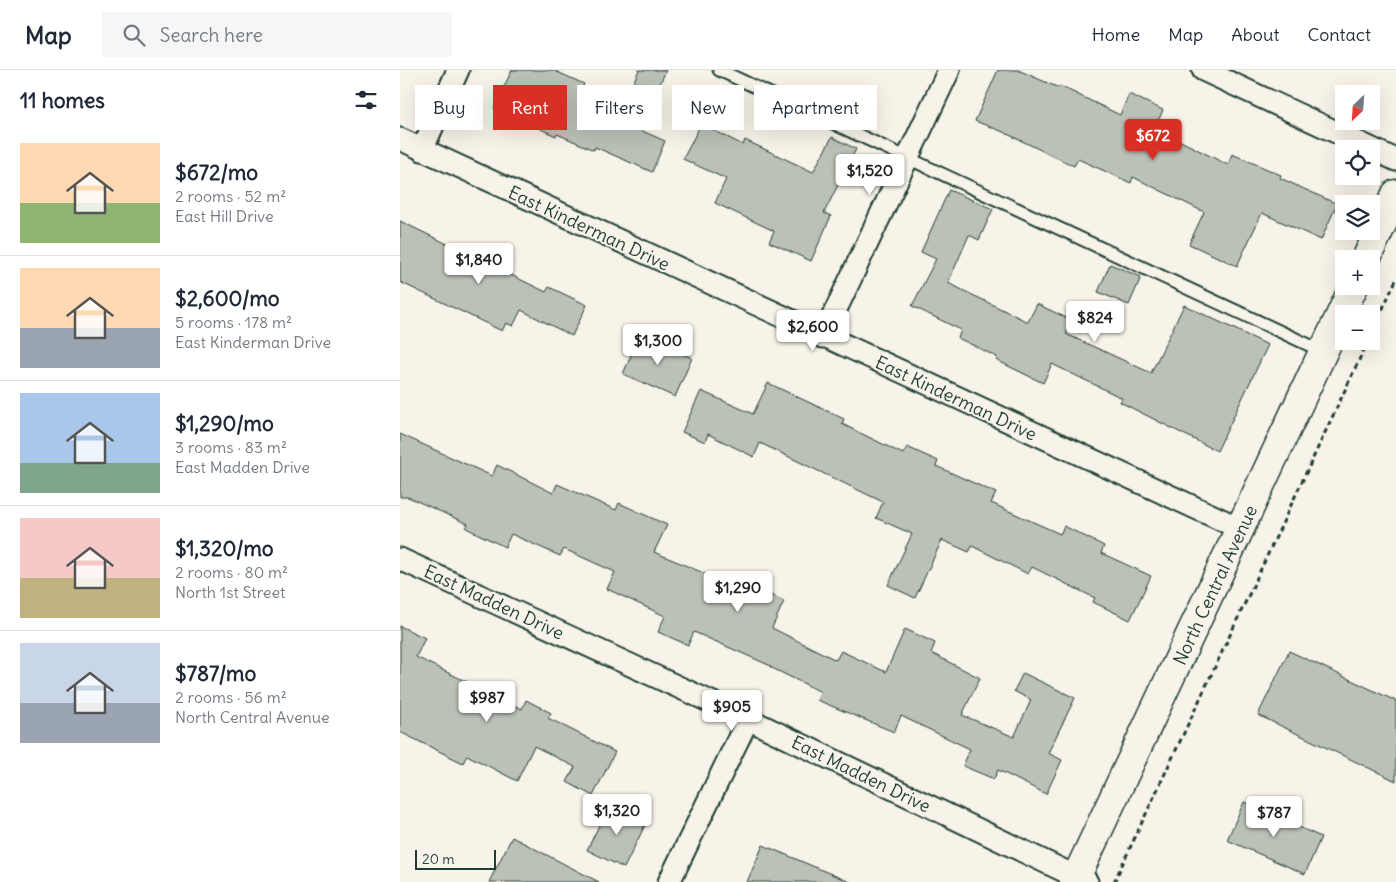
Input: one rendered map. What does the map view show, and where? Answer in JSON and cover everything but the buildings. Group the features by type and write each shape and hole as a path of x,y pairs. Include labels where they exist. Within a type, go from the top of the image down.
{"street":[{"path":"422,150 458,70"},
{"path":"823,337 949,70"},
{"path":"1202,70 1396,160"},
{"name":"East Kinderman Drive","path":"400,140 1241,529"},
{"path":"1370,250 1396,194"},
{"name":"North Central Avenue","path":"1079,881 1350,295"},
{"name":"East Madden Drive","path":"400,559 748,719 1079,881"},
{"path":"670,882 748,719"}],"lane":[{"path":"719,70 908,156 1324,352"}],"path":[{"path":"1380,315 1396,280"},
{"path":"1114,882 1364,350"}]}
